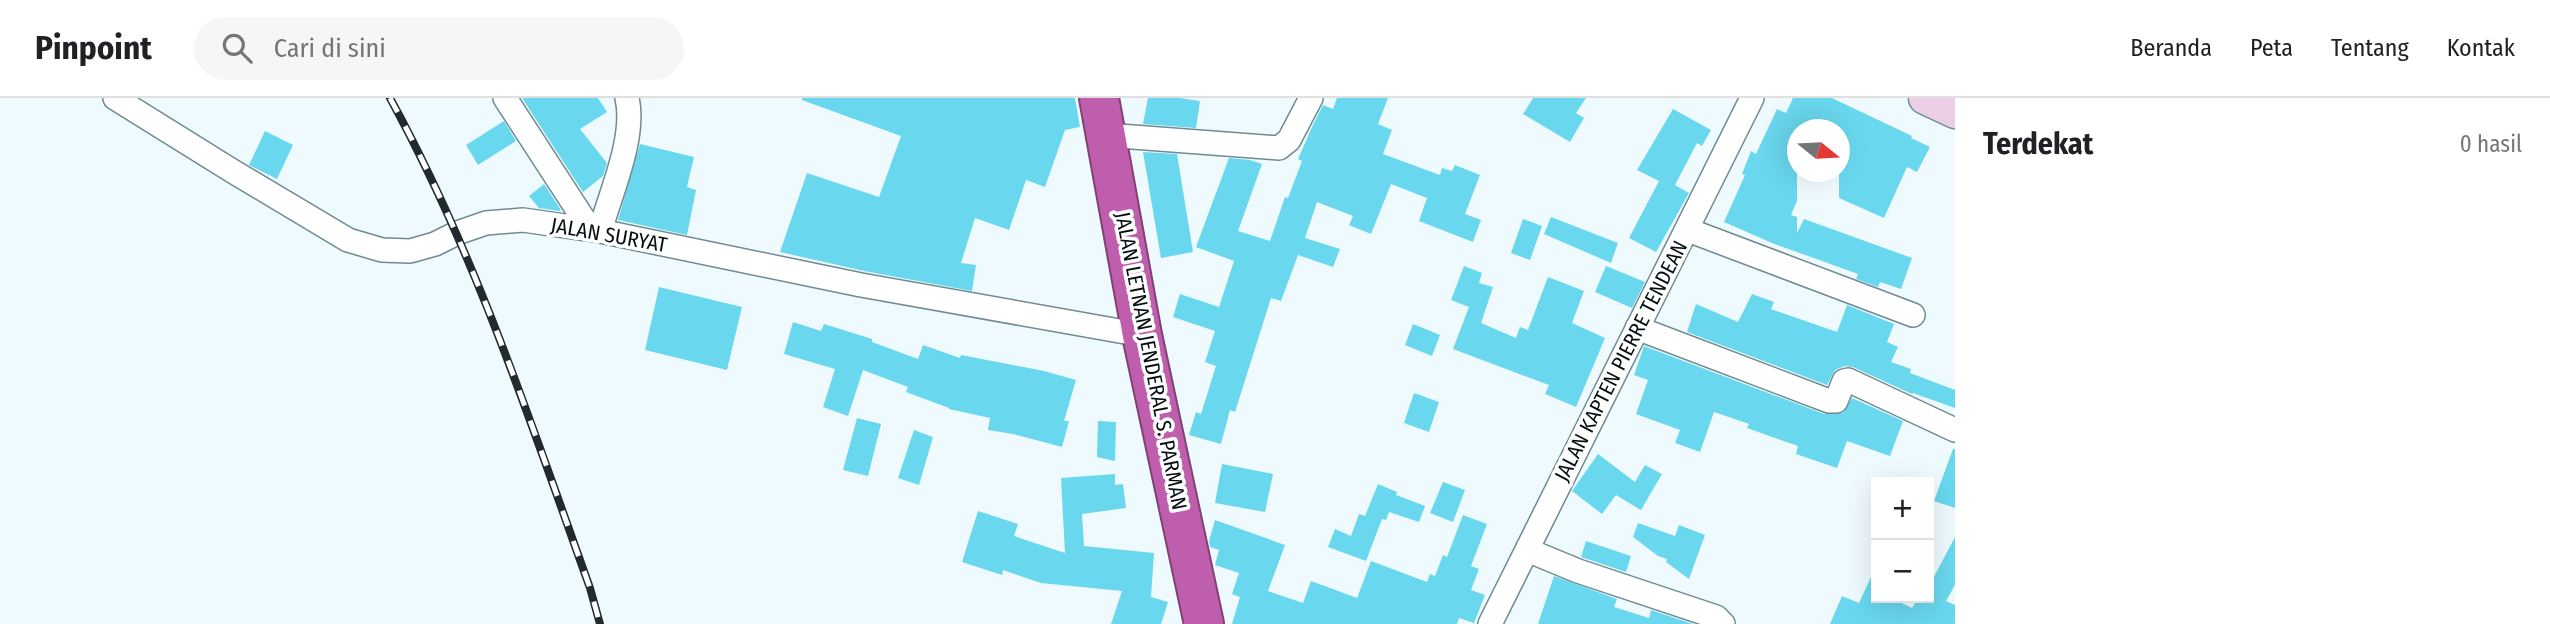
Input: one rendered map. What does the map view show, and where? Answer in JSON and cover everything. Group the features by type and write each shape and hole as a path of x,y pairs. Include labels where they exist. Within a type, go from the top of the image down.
{"highway":[{"name":"JALAN LETNAN JENDERAL S. PARMAN","path":"1099,98 1142,335 1204,624"}],"street":[{"name":"JALAN SURYAT","path":"115,98 348,240 382,250 410,251 486,223 523,220 595,230 861,285 1142,335"},
{"path":"505,98 595,230"},
{"path":"595,230 627,141 627,98"},
{"path":"1106,135 1281,147 1289,141 1311,98"},
{"name":"JALAN KAPTEN PIERRE TENDEAN","path":"1490,624 1752,98"},
{"path":"1925,98 1955,112"},
{"path":"1688,230 1913,315"},
{"path":"1637,328 1829,401 1836,401 1844,381 1848,380 1955,430"},
{"path":"1527,550 1577,571 1716,617 1723,624"}],"building":[{"path":"522,98 598,98 607,112 580,129 607,163 603,176 583,192"},
{"path":"802,98 1075,98 1080,127 1065,130 1045,187 1026,180 1009,230 975,218 961,263 976,265 972,291 780,252 807,173 879,197 901,136"},
{"path":"1148,98 1200,101 1196,128 1143,124"},
{"path":"1337,98 1388,98 1378,124 1392,130 1383,154 1440,175 1442,168 1452,171 1455,165 1480,175 1465,214 1481,220 1473,242 1419,221 1427,198 1391,184 1371,234 1349,225 1353,216 1317,202 1305,238 1340,249 1333,267 1298,255 1281,301 1271,298 1235,412 1230,410 1221,444 1189,435 1196,412 1201,414 1216,366 1205,362 1215,331 1173,317 1180,294 1219,307 1234,261 1196,247 1229,158 1262,164 1238,231 1270,241 1285,197 1288,198 1302,161 1298,159 1312,127 1323,105 1333,109"},
{"path":"1533,98 1586,98 1576,113 1584,118 1570,142 1523,114"},
{"path":"1793,98 1832,98 1930,147 1917,172 1907,167 1884,218 1839,198 1839,182 1850,182 1850,119 1787,119 1787,182 1797,182 1797,201 1791,215 1797,217 1797,233 1804,219 1912,258 1901,289 1880,282 1878,287 1856,279 1858,274 1772,243 1724,222 1745,175 1742,174 1751,151 1756,154 1777,109 1786,113"},
{"path":"1673,109 1711,130 1702,146 1697,143 1675,185 1689,193 1656,252 1629,238 1659,181 1637,170"},
{"path":"504,121 516,141 478,165 466,145"},
{"path":"265,131 293,145 277,179 249,165"},
{"path":"640,144 694,157 687,187 696,190 687,235 618,220"},
{"path":"1143,152 1177,154 1193,252 1161,258"},
{"path":"544,184 560,211 539,208 529,196"},
{"path":"1551,217 1618,243 1611,263 1544,234"},
{"path":"1523,219 1542,226 1530,260 1511,253"},
{"path":"1464,266 1482,273 1479,283 1493,287 1481,323 1516,338 1520,327 1528,330 1548,277 1584,291 1572,323 1605,338 1576,407 1545,394 1549,385 1453,349 1469,307 1451,300"},
{"path":"1606,266 1645,282 1632,308 1595,292"},
{"path":"659,287 742,307 727,370 645,350"},
{"path":"1752,294 1774,302 1771,309 1837,332 1847,305 1894,324 1887,342 1898,347 1891,362 1911,369 1910,373 1955,390 1955,408 1912,394 1853,367 1845,366 1835,370 1827,385 1687,332 1696,304 1738,322"},
{"path":"793,322 821,331 824,324 872,339 872,342 918,359 923,345 960,358 961,355 1076,380 1064,421 1069,421 1062,447 988,430 990,418 949,409 906,392 908,387 863,370 848,416 823,407 835,369 784,354"},
{"path":"1413,324 1440,335 1432,356 1405,345"},
{"path":"1644,346 1824,414 1843,413 1852,398 1903,421 1890,456 1847,441 1837,468 1796,454 1798,446 1747,428 1749,424 1714,412 1700,452 1675,443 1680,430 1636,414 1648,380 1634,375"},
{"path":"1414,393 1439,402 1429,432 1404,423"},
{"path":"857,418 881,424 868,476 843,470"},
{"path":"1098,421 1116,422 1115,461 1097,457"},
{"path":"914,430 933,437 919,485 898,478"},
{"path":"1953,449 1955,449 1955,508 1934,501"},
{"path":"1598,454 1635,482 1645,465 1662,474 1641,510 1616,495 1602,514 1572,491"},
{"path":"1222,464 1273,474 1265,512 1215,503"},
{"path":"1115,474 1115,485 1123,484 1126,508 1082,514 1084,546 1154,553 1151,597 1168,602 1161,624 1111,624 1122,591 1041,583 1003,570 1002,575 962,562 978,511 1018,524 1014,536 1065,553 1061,478"},
{"path":"1443,482 1465,490 1453,522 1430,513"},
{"path":"1378,484 1397,492 1396,495 1425,506 1419,522 1389,512 1386,520 1382,519 1366,561 1328,547 1335,529 1351,536 1359,514 1365,516"},
{"path":"1463,515 1487,524 1471,566 1479,569 1471,590 1485,595 1474,623 1459,618 1457,624 1232,624 1240,597 1232,594 1239,573 1215,565 1219,550 1210,547 1209,541 1215,520 1285,545 1268,591 1303,603 1311,581 1357,598 1371,561 1427,582 1430,574 1435,576 1443,555 1447,557"},
{"path":"1638,523 1675,536 1679,525 1705,535 1689,579 1666,562 1667,559 1658,556 1633,537"},
{"path":"1955,537 1955,585 1946,601 1955,605 1955,624 1830,624 1842,596 1859,603 1871,577 1871,603 1902,603 1912,608 1915,603 1934,603 1934,577"},
{"path":"1586,541 1631,556 1626,572 1581,557"},
{"path":"1554,576 1617,599 1614,607 1649,618 1651,610 1693,624 1538,624"}],"railway":[{"path":"390,98 421,157 475,277 523,400 590,588 600,624"}]}
